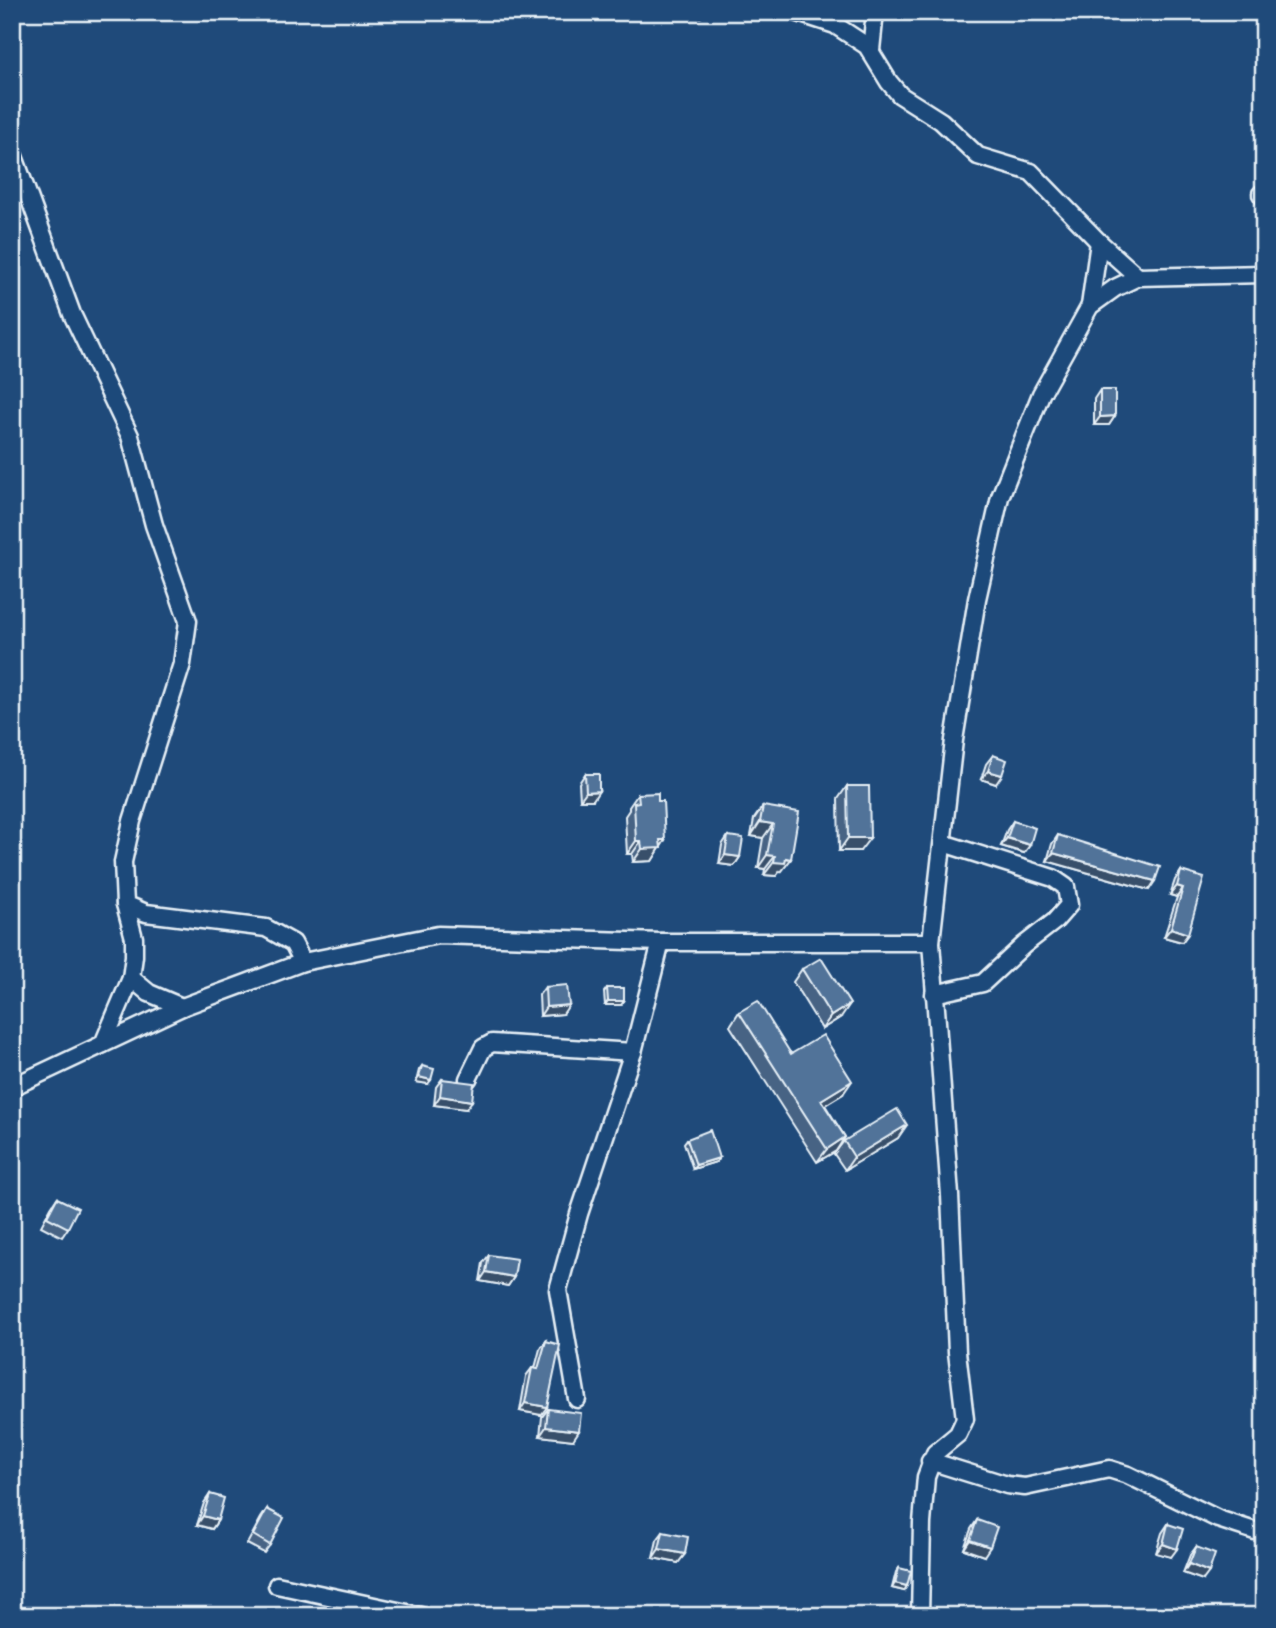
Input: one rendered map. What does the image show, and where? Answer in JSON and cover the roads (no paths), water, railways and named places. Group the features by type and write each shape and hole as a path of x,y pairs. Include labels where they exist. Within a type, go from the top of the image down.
{"street":[{"path":"795,12 835,26 871,50 889,82 906,100 941,121 978,156 1031,172 1100,243 1138,277"},
{"path":"871,50 875,12"},
{"path":"12,151 72,314 130,436 154,525 188,621 182,664 123,862 125,904 134,937 131,978 103,1044"},
{"path":"920,1616 922,1524 930,1461 958,1434 965,1419 957,1352 950,1195 931,942 954,740 977,598 1000,497 1041,394 1090,306 1100,243"},
{"path":"1090,306 1115,288 1138,277 1264,274"},
{"path":"934,994 983,983 1055,921 1069,905 1066,887 1053,878 943,843"},
{"path":"125,904 163,916 266,928 293,943 303,962"},
{"path":"12,1087 182,1007 303,962 452,934 661,942 931,942"},
{"path":"577,1399 558,1290 579,1214 633,1052 661,942"},
{"path":"131,978 149,993 182,1007"},
{"path":"468,1079 483,1048 492,1043 633,1052"},
{"path":"930,1461 1007,1485 1025,1487 1109,1469 1218,1519 1264,1534"},
{"path":"277,1585 421,1616"}]}
